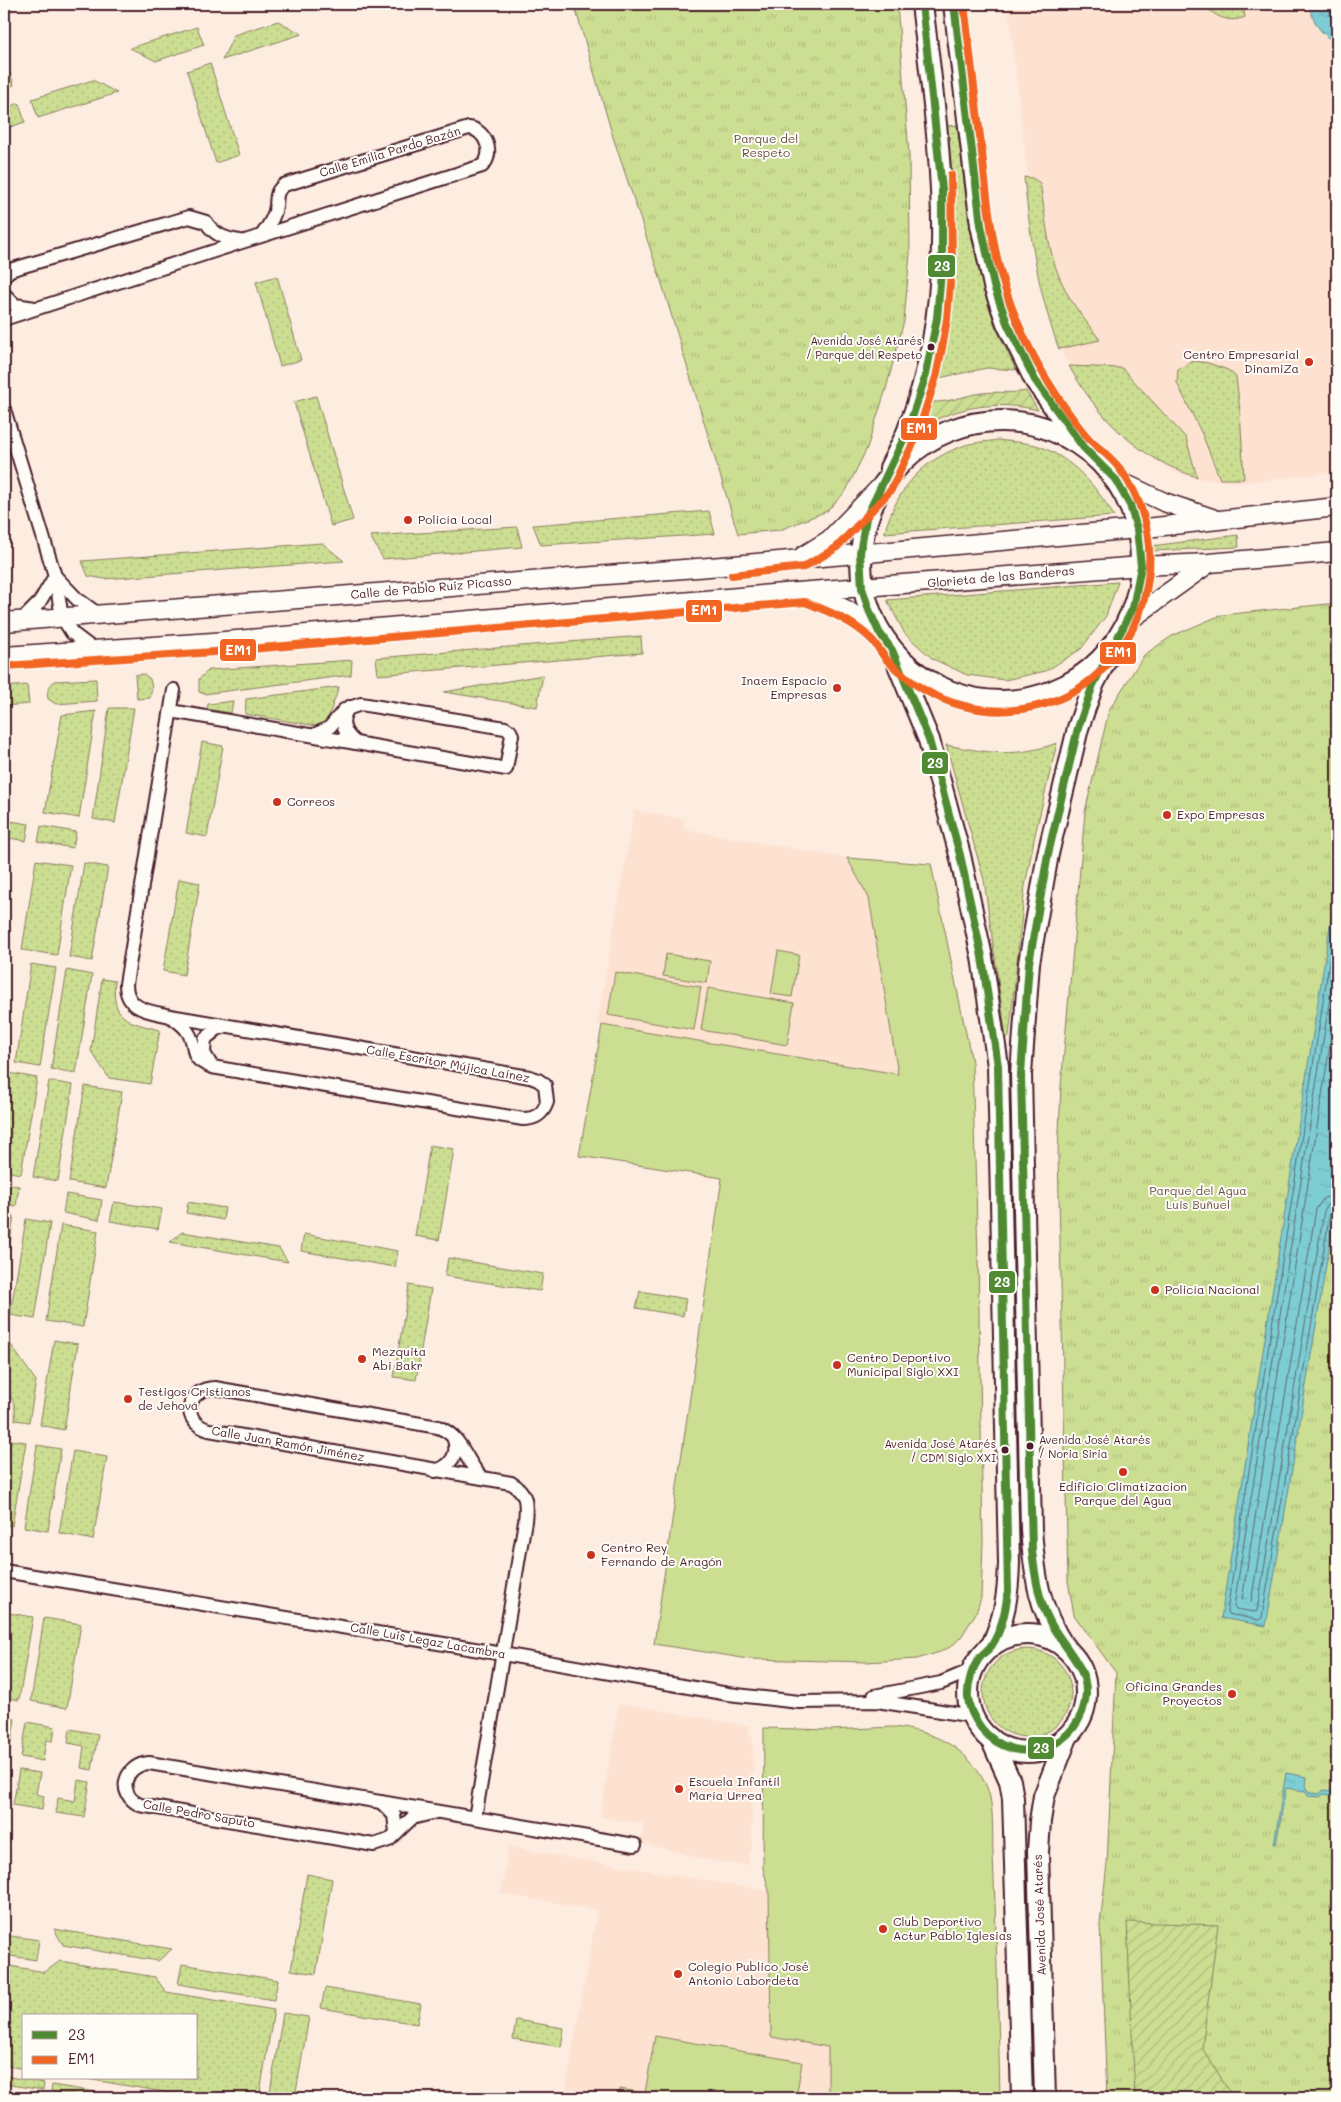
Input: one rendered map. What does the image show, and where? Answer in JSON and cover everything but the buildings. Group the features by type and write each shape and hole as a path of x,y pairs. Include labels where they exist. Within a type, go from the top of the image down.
{"main road":[{"path":"922,4 941,162 942,261 937,318 926,374 908,430 866,518 860,553 862,588 879,632 892,650 928,681 948,691 977,699 1008,701 1038,696 1066,685 1092,668 1113,646"},
{"path":"954,4 981,226 994,286 1007,323 1035,380 1083,447 1115,479 1130,505 1137,529 1141,566 1137,594 1127,622 1093,685 1078,728 1048,854 1029,963 1022,1058 1031,1530 1040,1600 1050,1624 1064,1647 1076,1660 1084,1675 1086,1691 1085,1708 1078,1724 1067,1737 1054,1746 1038,1751 1022,1752 1006,1749 992,1741 981,1730 973,1716 968,1701 968,1686 972,1670 980,1657 990,1647 1004,1639 1020,1634 1036,1635 1051,1639 1064,1647"},
{"path":"882,485 901,461 925,442 952,429 982,422 1013,421 1043,427 1083,447"},
{"path":"1115,479 1164,502 1220,520"},
{"name":"Calle de Pablo Ruiz Picasso","path":"800,558 829,540 882,485"},
{"path":"860,553 1137,529 1337,507"},
{"name":"Glorieta de las Banderas","path":"862,588 1141,566 1209,564 1337,552"},
{"name":"Calle de Pablo Ruiz Picasso","path":"4,622 860,553"},
{"path":"1127,622 1209,564"},
{"path":"4,656 213,642 862,588"},
{"path":"807,592 847,610 879,632"},
{"path":"892,650 929,740 960,855 982,956 998,1066 1009,1563 1006,1606 1003,1619 990,1647"},
{"name":"Avenida José Atarés","path":"1045,2098 1038,1852 1044,1796 1067,1737"},
{"name":"Avenida José Atarés","path":"992,1741 1010,1781 1013,1798 1022,2098"}],"street":[{"name":"Calle Emilia Pardo Bazán","path":"4,319 482,166 488,156 485,138 476,128 469,128 284,185 276,194 276,207 268,227 262,235"},
{"path":"276,207 288,219 297,222 308,222"},
{"path":"4,276 10,270 189,217 201,219 220,236 242,242"},
{"path":"192,258 206,247 210,228"},
{"name":"Calle Emilia Pardo Bazán","path":"4,294 15,305 38,308"},
{"path":"4,409 55,576 62,616 72,632 93,649"},
{"path":"55,576 77,599 98,614"},
{"path":"22,620 39,603 55,576"},
{"path":"170,1016 144,1010 132,1004 126,991 126,984 174,690"},
{"path":"171,711 506,769 512,734 505,728 361,704 340,712 329,728 314,735"},
{"path":"349,707 344,716 344,729 349,738 357,744"},
{"name":"Calle Escritor Mújica Laínez","path":"170,1016 530,1077 545,1085 547,1102 539,1116 523,1119 212,1067 196,1057 192,1051 189,1034 181,1024 170,1016"},
{"path":"212,1067 204,1053 205,1039 217,1029 226,1026"},
{"name":"Calle Juan Ramón Jiménez","path":"452,1434 438,1427 215,1388 206,1388 200,1391 194,1396 192,1403 192,1419 202,1428 435,1471 481,1477 511,1483 518,1487 525,1498 527,1506 502,1654"},
{"path":"435,1471 446,1466 454,1456 456,1448 452,1434"},
{"path":"452,1434 458,1439 466,1458 481,1477"},
{"name":"Calle Luis Legaz Lacambra","path":"4,1571 755,1698 799,1702 852,1700 896,1703 973,1716"},
{"path":"475,1818 502,1654"},
{"name":"Calle Luis Legaz Lacambra","path":"852,1700 933,1685 972,1670"},
{"name":"Calle Pedro Saputo","path":"436,1812 412,1818 389,1840 374,1845 140,1805 128,1796 126,1783 131,1770 137,1766 149,1763 635,1845"},
{"path":"379,1801 394,1814 396,1832"}],"shaded area":[{"path":"1008,4 1337,4 1337,472 1243,483 1199,479 1173,472 1147,452 1096,406 1063,355 1036,251"},
{"path":"634,810 685,819 684,829 847,858 869,898 898,1074 597,1024"},
{"name":"Escuela Infantil María Urrea","path":"619,1703 750,1726 749,1735 753,1736 752,1851 749,1851 749,1865 710,1861 641,1843 644,1824 600,1817"},
{"name":"Colegio Publico José Antonio Labordeta","path":"508,1847 769,1891 771,2037 828,2047 828,2098 564,2098 597,1910 501,1894"}],"green space":[{"name":"Parque del Respeto","path":"574,4 897,4 909,154 910,254 904,321 886,389 867,448 846,491 827,511 780,530 738,534 662,284 613,137"},
{"path":"1203,4 1243,4 1245,17 1233,20 1222,18"},
{"path":"278,21 302,34 222,60 234,35"},
{"path":"197,27 204,45 156,61 130,48"},
{"path":"4,54 14,85 4,88"},
{"path":"210,63 239,155 216,163 187,71"},
{"path":"93,80 117,93 38,118 32,99"},
{"path":"19,103 25,122 4,129 8,107"},
{"path":"957,125 971,236 995,326 1016,370 987,368 939,378 955,233 955,205 947,126"},
{"path":"1024,177 1032,178 1040,183 1050,248 1058,273 1071,300 1100,340 1059,349 1040,286"},
{"path":"277,276 301,360 280,366 256,282"},
{"path":"1194,361 1208,363 1228,370 1236,377 1244,479 1220,479 1202,434 1177,383 1178,369"},
{"path":"1069,366 1122,368 1186,438 1197,477 1157,459 1139,448 1122,434 1093,403"},
{"path":"1026,391 1038,410 1008,406 965,409 951,413 924,426 931,402 982,393"},
{"path":"316,396 353,520 331,526 294,402"},
{"path":"998,440 1039,446 1063,458 1091,484 1114,516 884,533 895,504 911,480 932,461 964,445"},
{"path":"709,511 715,534 541,545 533,525"},
{"path":"517,527 522,547 383,559 370,536"},
{"path":"1238,535 1239,547 1152,551 1151,546"},
{"path":"322,543 344,561 104,579 88,576 82,561"},
{"path":"1118,582 1106,616 1081,649 1046,671 1005,680 967,675 933,659 905,634 887,600"},
{"name":"Parque del Agua Luis Buñuel","path":"1337,603 1337,2098 1107,2098 1100,1924 1107,1864 1116,1673 1074,1615 1068,1581 1058,1154 1061,1086 1085,812 1109,710 1144,655 1172,636 1221,615"},
{"path":"641,636 642,653 378,675 376,658"},
{"path":"352,660 351,675 204,694 199,692 199,679 209,670"},
{"path":"144,674 150,679 152,688 150,698 137,699 135,675"},
{"path":"543,675 537,707 444,692"},
{"path":"96,679 97,701 56,704 48,699 48,689 54,681"},
{"path":"27,685 29,704 4,706 4,687"},
{"path":"339,687 327,721 316,726 245,714 246,699"},
{"path":"233,701 231,713 207,709 208,704"},
{"path":"109,708 134,708 115,823 93,819"},
{"path":"96,711 79,818 45,812 62,715"},
{"path":"202,742 223,746 207,837 186,833"},
{"path":"1057,743 1025,886 1009,1037 1006,1037 984,880 946,745 1002,753 1028,751"},
{"path":"4,820 29,824 26,841 4,837"},
{"path":"41,826 76,832 73,848 38,842"},
{"name":"Centro Deportivo Municipal Siglo XXI","path":"847,858 931,864 972,1062 978,1256 983,1542 981,1598 976,1613 961,1637 952,1646 917,1659 866,1662 749,1659 654,1644 722,1178 579,1156 602,1025 898,1074 869,898"},
{"path":"36,860 71,865 57,955 22,950"},
{"path":"84,863 108,867 92,961 69,957"},
{"path":"179,879 200,883 184,975 163,971"},
{"path":"778,951 799,955 792,997 771,994"},
{"path":"666,954 710,961 707,983 663,976"},
{"path":"31,964 56,968 40,1067 16,1063"},
{"path":"67,970 92,975 76,1073 51,1069"},
{"path":"615,972 701,987 694,1030 608,1015"},
{"path":"102,979 115,981 114,994 116,1004 124,1017 138,1024 160,1030 150,1084 109,1078 91,1051"},
{"path":"708,988 794,1003 787,1045 701,1030"},
{"path":"4,1072 37,1078 21,1174 4,1171"},
{"path":"49,1081 73,1085 58,1181 33,1177"},
{"path":"85,1086 122,1092 106,1188 69,1182"},
{"path":"430,1145 454,1149 439,1240 415,1236"},
{"path":"4,1184 19,1186 16,1206 4,1204"},
{"path":"66,1194 102,1200 99,1220 63,1213"},
{"path":"114,1202 162,1209 158,1229 110,1221"},
{"path":"188,1202 225,1208 223,1220 186,1213"},
{"path":"4,1214 14,1216 4,1280"},
{"path":"26,1219 50,1223 35,1319 10,1315"},
{"path":"61,1225 98,1231 83,1327 46,1321"},
{"path":"182,1232 279,1248 288,1262 170,1242"},
{"path":"304,1234 398,1251 395,1267 301,1251"},
{"path":"448,1258 543,1274 540,1291 445,1276"},
{"path":"409,1285 431,1289 416,1380 394,1377"},
{"path":"640,1291 686,1299 683,1316 636,1308"},
{"path":"4,1335 36,1381 29,1422 15,1420 14,1403 4,1390"},
{"path":"54,1340 78,1344 64,1430 40,1425"},
{"path":"11,1440 26,1442 12,1526 4,1524 4,1482"},
{"path":"37,1445 61,1449 48,1531 24,1527"},
{"path":"73,1451 107,1457 93,1540 59,1533"},
{"path":"9,1613 33,1617 19,1700 4,1697 4,1643"},
{"path":"44,1618 81,1624 67,1708 31,1701"},
{"path":"1027,1649 1044,1652 1052,1656 1064,1668 1068,1676 1071,1693 1068,1710 1064,1718 1052,1730 1044,1734 1027,1737 1010,1734 1002,1730 990,1718 986,1710 983,1693 986,1676 990,1668 1002,1656 1010,1652"},
{"path":"4,1717 15,1719 4,1786"},
{"path":"27,1722 55,1727 53,1741 46,1740 43,1761 21,1757"},
{"name":"Club Deportivo Actur Pablo Iglesias","path":"893,1727 922,1732 958,1750 977,1770 988,1790 992,1818 1000,2098 828,2098 828,2047 771,2037 769,1891 763,1868 764,1728 831,1730"},
{"path":"70,1729 98,1734 92,1770 81,1768 84,1746 68,1743"},
{"path":"19,1770 40,1773 36,1794 44,1796 42,1810 13,1805"},
{"path":"78,1780 90,1782 84,1817 56,1813 58,1798 75,1801"},
{"path":"307,1874 332,1879 316,1974 291,1970"},
{"path":"1127,1922 1218,1925 1202,2048 1234,2098 1135,2098"},
{"path":"54,1929 172,1949 158,1961 63,1945"},
{"path":"4,1935 39,1940 36,1960 4,1955"},
{"path":"60,1961 155,1977 166,1992 274,2010 259,2098 200,2098 93,2080 198,2080 198,2014 22,2014 22,2069 4,2065 4,1965 45,1972"},
{"path":"182,1964 278,1980 274,2000 178,1984"},
{"path":"325,1988 421,2004 417,2024 321,2008"},
{"path":"283,2013 309,2017 295,2098 269,2098"},
{"path":"516,2020 564,2028 561,2047 513,2039"},
{"path":"655,2036 802,2062 796,2098 619,2098 620,2089 645,2093"},
{"path":"4,2076 44,2083 43,2090 4,2084"},
{"path":"52,2085 133,2098 93,2098 51,2091"}],"water":[{"path":"1308,4 1337,4 1337,43 1326,36 1318,27"},
{"path":"1337,881 1337,1199 1266,1626 1221,1618"},
{"path":"1286,1773 1307,1777 1306,1788 1309,1793 1319,1794 1324,1790 1337,1792 1337,1796 1324,1794 1320,1797 1308,1796 1305,1791 1286,1788 1276,1844 1274,1844"}],"transit line":[{"name":"23","path":"922,4 942,189 942,261 937,318 926,374 908,430 866,518 860,553 862,588 869,610 879,632 892,650 929,740 960,855 982,957 998,1066 1008,1591 1001,1626 992,1645 975,1665 969,1681 968,1698 971,1711 977,1722 996,1742 1013,1749 1029,1751 1046,1747 1061,1740 1073,1728 1082,1712 1086,1693 1085,1683 1078,1664 1054,1629 1045,1612 1034,1569 1032,1551 1021,1074 1029,963 1048,854 1078,728 1093,685 1133,608 1141,566 1137,529 1130,505 1115,479 1083,447 1035,380 1007,323 994,286 981,225 954,4"},
{"name":"EM1","path":"5,666 214,652 805,602 831,613 856,627 871,639 887,660 904,675 922,689 953,703 1000,711 1018,710 1053,701 1070,694 1085,684 1099,673 1118,652 1133,628 1143,602 1148,575 1149,548 1145,520 1135,494 1120,469 1083,432 1047,380 1030,350 1004,285 990,219 964,4"},
{"name":"EM1","path":"732,575 804,567 836,548 891,490 918,433 936,377 942,348 947,319 952,262 951,175"}],"place":[{"name":"Avenida José Atarés / Parque del Respeto","path":"931,347"},
{"name":"Centro Empresarial DinamiZa","path":"1309,362"},
{"name":"Policía Local","path":"408,520"},
{"name":"Inaem Espacio Empresas","path":"837,688"},
{"name":"Correos","path":"277,802"},
{"name":"Expo Empresas","path":"1167,815"},
{"name":"Policía Nacional","path":"1155,1290"},
{"name":"Mezquita Abi Bakr","path":"362,1359"},
{"name":"Centro Deportivo Municipal Siglo XXI","path":"837,1365"},
{"name":"Testigos Cristianos de Jehová","path":"128,1399"},
{"name":"Avenida José Atarés / Noria Siria","path":"1030,1446"},
{"name":"Avenida José Atarés / CDM Siglo XXI","path":"1005,1450"},
{"name":"Edificio Climatizacion Parque del Agua","path":"1123,1472"},
{"name":"Centro Rey Fernando de Aragón","path":"591,1555"},
{"name":"Oficina Grandes Proyectos","path":"1232,1694"},
{"name":"Escuela Infantil María Urrea","path":"679,1789"},
{"name":"Club Deportivo Actur Pablo Iglesias","path":"883,1929"},
{"name":"Colegio Publico José Antonio Labordeta","path":"678,1974"}]}
